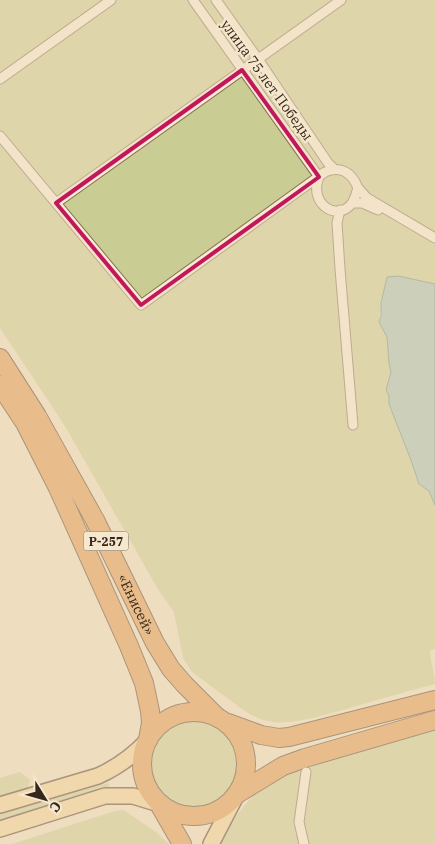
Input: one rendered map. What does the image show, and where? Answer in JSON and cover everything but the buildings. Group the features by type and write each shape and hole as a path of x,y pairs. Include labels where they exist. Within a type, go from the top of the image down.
{"highway":[{"name":"«Енисей»","path":"0,358 37,416 90,511 155,643 171,668 185,685 237,734 241,741 246,757 245,776 237,794"},
{"name":"«Енисей»","path":"0,385 25,423 58,488 144,683 151,723 142,758 143,777 150,792 159,804 180,815 199,816 220,810 237,794 283,766 435,720"},
{"name":"«Енисей»","path":"148,740 162,723 178,714 195,712 211,715 270,737 289,737 435,700"},
{"path":"159,804 182,844"}],"main road":[{"path":"0,805 98,776 127,761 148,740"},
{"path":"211,844 237,794"},
{"path":"0,829 105,796 133,796 159,804"}],"street":[{"path":"0,78 112,0"},
{"name":"улица 75 лет Победы","path":"193,0 319,177"},
{"name":"улица 75 лет Победы","path":"216,0 334,169"},
{"path":"56,203 341,0"},
{"path":"0,136 141,304 325,172 334,169 349,173 367,198 435,239"},
{"path":"319,177 315,191 321,204 326,208 340,210 352,203 362,203 435,239"},
{"path":"352,203 358,188"},
{"path":"340,210 337,223 353,425"},
{"path":"304,844 299,822 306,772"}],"highlighted area":[{"path":"242,70 319,177 141,305 56,203"}],"green space":[{"path":"0,0 435,0 435,284 398,276 387,277 379,322 387,337 391,372 386,390 389,396 389,404 419,484 429,491 435,505 435,649 430,650 435,684 310,719 274,722 257,718 242,709 192,672 183,658 174,612 159,591 65,426 0,328"},
{"path":"190,720 210,723 221,729 231,738 238,755 239,772 233,788 221,800 206,808 187,809 171,802 159,790 152,775 151,758 157,742 169,729"},
{"path":"435,730 435,844 219,844 249,800 272,781 290,773"},
{"path":"20,772 30,780 28,788 0,796 0,778"},
{"path":"108,783 109,787 0,819 0,814"},
{"path":"124,810 157,833 169,844 12,844 115,811"}],"water":[{"path":"398,276 435,284 435,505 429,491 419,484 389,404 389,396 386,390 391,372 387,337 379,322 381,303 387,277"}]}
